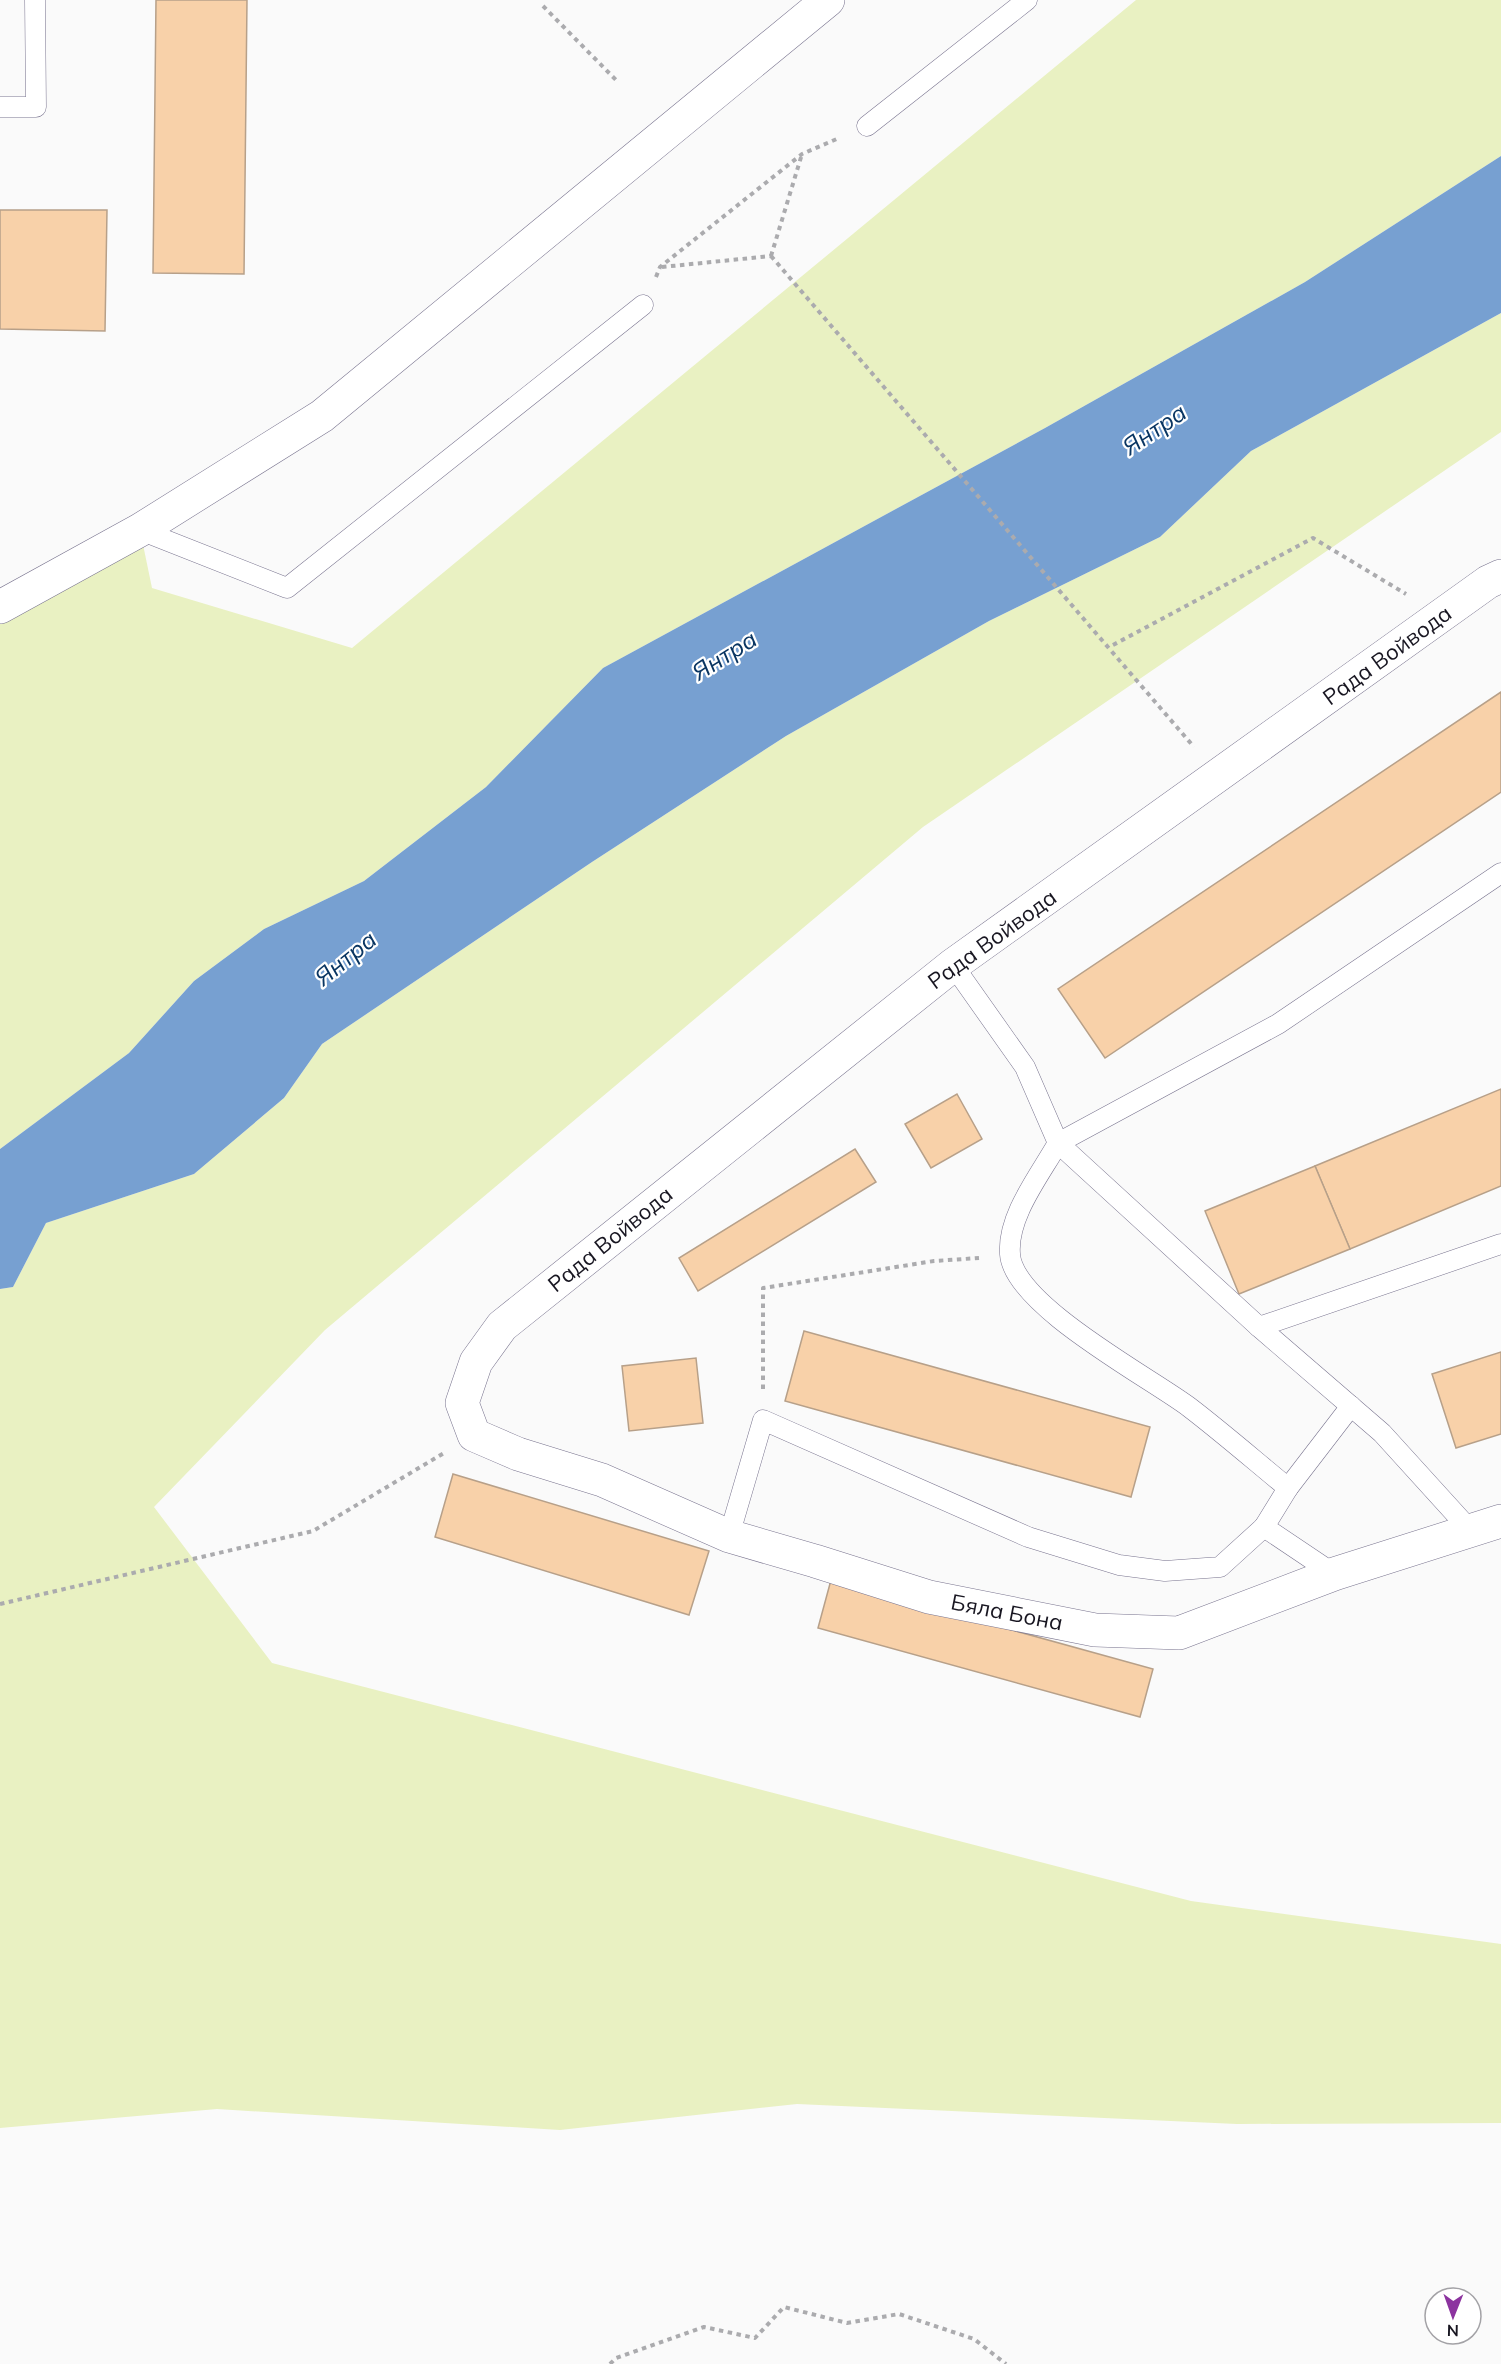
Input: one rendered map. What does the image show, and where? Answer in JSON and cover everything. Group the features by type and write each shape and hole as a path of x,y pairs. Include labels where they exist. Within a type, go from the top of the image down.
{"street":[{"path":"0,607 140,530 322,416 828,0"},
{"name":"Рада Войвода","path":"474,1435 462,1403 476,1362 502,1326 953,965 1488,582 1501,576"},
{"name":"Бяла Бона","path":"474,1435 518,1454 602,1480 729,1536 929,1597 1095,1630 1179,1633 1334,1574 1486,1526"}],"lane":[{"path":"0,107 36,107 35,0"},
{"path":"867,126 1027,0"},
{"path":"140,530 287,588 643,305"},
{"path":"1288,1488 1189,1407 1056,1317 1022,1283 1010,1256 1012,1223 1058,1143 1278,1024 1501,873"},
{"path":"953,965 1025,1067 1058,1143 1259,1327 1486,1526"},
{"path":"1259,1327 1501,1244"},
{"path":"729,1536 763,1420 1028,1538 1119,1565 1166,1571 1220,1567 1264,1527 1288,1488 1351,1406"},
{"path":"1264,1527 1334,1574"}],"path":[{"path":"543,6 615,80"},
{"path":"771,256 660,267 802,154 867,126"},
{"path":"771,256 802,154"},
{"path":"771,256 1218,776"},
{"path":"1113,645 1313,538 1442,615"},
{"path":"763,1420 763,1288 934,1261 1010,1256"},
{"path":"0,1604 313,1531 474,1435"},
{"path":"610,2364 616,2358 704,2327 755,2338 784,2307 847,2322 899,2314 974,2339 1006,2364"}],"green space":[{"path":"1136,0 1501,0 1501,156 1305,282 1045,428 603,668 486,787 364,881 264,929 194,981 129,1053 0,1149 0,607 140,530 152,588 352,648"},
{"path":"1501,313 1501,432 923,827 325,1330 154,1507 272,1663 1191,1901 1501,1944 1501,2123 1237,2124 797,2104 560,2130 217,2109 0,2128 0,1289 13,1287 46,1223 194,1174 284,1098 322,1044 592,862 786,736 989,621 1160,537 1251,451"}],"water":[{"name":"Янтра","path":"1501,156 1501,313 1251,451 1160,537 989,621 786,736 592,862 322,1044 284,1098 194,1174 46,1223 13,1287 0,1289 0,1149 129,1053 194,981 264,929 364,881 486,787 603,668 1045,428 1305,282"}],"building":[{"path":"156,0 247,0 244,274 153,273"},
{"path":"0,210 107,210 105,331 0,329"},
{"path":"1501,692 1501,792 1105,1058 1058,989"},
{"path":"1501,1089 1501,1186 1350,1249 1315,1166"},
{"path":"957,1094 982,1139 931,1168 905,1124"},
{"path":"855,1149 876,1182 698,1291 679,1258"},
{"path":"1315,1166 1350,1249 1239,1294 1205,1211"},
{"path":"804,1331 1150,1427 1131,1497 785,1401"},
{"path":"1501,1352 1501,1434 1456,1448 1432,1374"},
{"path":"696,1358 703,1423 629,1431 622,1366"},
{"path":"453,1474 709,1551 689,1615 435,1537"},
{"path":"831,1580 1153,1669 1140,1717 818,1628"}]}
